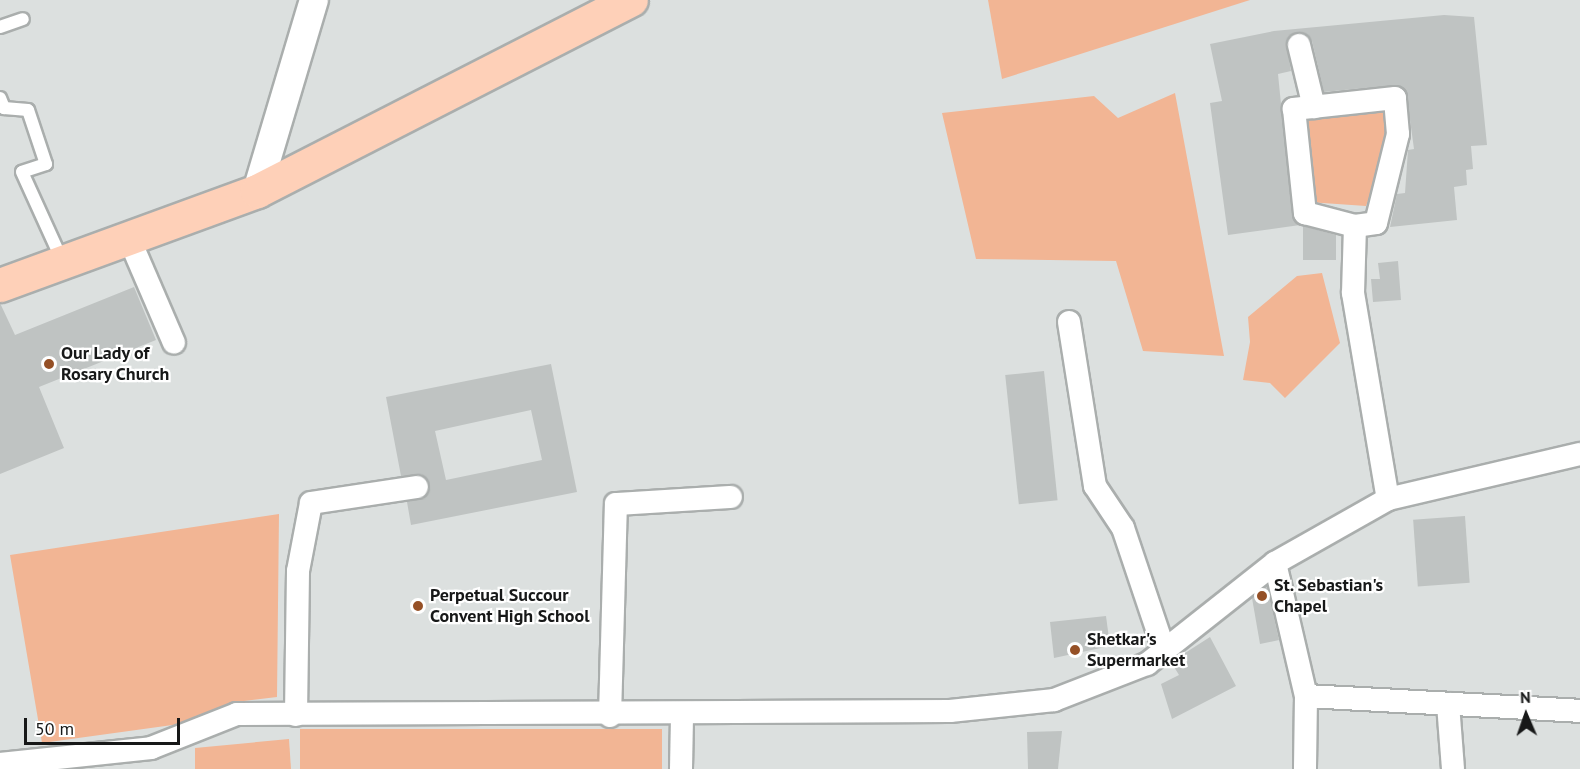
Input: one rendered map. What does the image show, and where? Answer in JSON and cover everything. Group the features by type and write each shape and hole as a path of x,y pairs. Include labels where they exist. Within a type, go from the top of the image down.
{"main road":[{"path":"0,285 128,236 256,191 631,0"}],"street":[{"path":"256,191 314,0"},
{"path":"1299,45 1314,107"},
{"path":"1395,98 1398,134 1376,222 1355,226 1305,213 1294,109 1395,98"},
{"path":"1355,226 1353,293 1388,499"},
{"path":"128,236 174,343"},
{"path":"1070,322 1095,486 1123,528 1164,650"},
{"path":"0,764 151,748 237,714 610,716 950,711 1054,700 1147,664 1275,562 1388,499 1580,454"},
{"path":"296,715 298,571 311,503 417,487"},
{"path":"610,716 616,504 731,497"},
{"path":"1275,562 1306,696 1305,769"},
{"path":"1306,696 1580,711"},
{"path":"1448,704 1453,769"},
{"path":"681,769 682,715"}],"lane":[{"path":"0,27 23,19"},
{"path":"0,98 4,108 28,110 46,164 22,172 63,261"}],"shaded area":[{"path":"988,0 1250,0 1002,79"},
{"path":"1175,93 1224,356 1143,351 1116,261 976,259 942,113 1094,96 1118,118"},
{"path":"1387,112 1393,133 1366,206 1308,202 1302,119"},
{"path":"1322,273 1340,343 1285,398 1270,383 1243,380 1250,342 1248,317 1297,276"},
{"path":"279,514 277,697 236,702 187,723 42,743 10,555"},
{"path":"300,729 662,729 662,769 300,769"},
{"path":"289,739 291,769 195,769 195,748"}],"building":[{"path":"1444,15 1474,17 1487,145 1471,146 1473,169 1466,170 1467,185 1454,187 1457,220 1390,227 1397,194 1405,193 1408,150 1414,149 1406,91 1394,85 1324,92 1312,41 1296,32 1286,42 1291,71 1278,74 1292,214 1300,225 1228,235 1210,103 1222,101 1210,44 1274,31"},
{"path":"1303,226 1336,235 1336,260 1303,260"},
{"path":"1398,261 1401,300 1373,302 1371,279 1380,279 1378,263"},
{"name":"Our Lady of Rosary Church","path":"134,287 156,340 39,387 64,448 0,474 0,303 15,335"},
{"path":"551,364 577,492 411,525 407,502 425,498 430,484 421,474 401,476 386,397","holes":["531,410 542,460 446,480 435,431"]},
{"path":"1044,371 1058,500 1019,504 1005,375"},
{"path":"1465,516 1470,583 1418,586 1413,520"},
{"path":"1267,587 1279,640 1260,644 1252,598"},
{"path":"1106,616 1110,646 1054,658 1050,622"},
{"path":"1210,637 1236,686 1172,719 1161,684 1179,675 1171,662"},
{"path":"1062,731 1058,769 1028,769 1027,732"}],"place":[{"name":"Our Lady of Rosary Church","path":"49,364"},
{"name":"St. Sebastian's Chapel","path":"1262,596"},
{"name":"Perpetual Succour Convent High School","path":"418,606"},
{"name":"Shetkar's Supermarket","path":"1075,650"}]}
